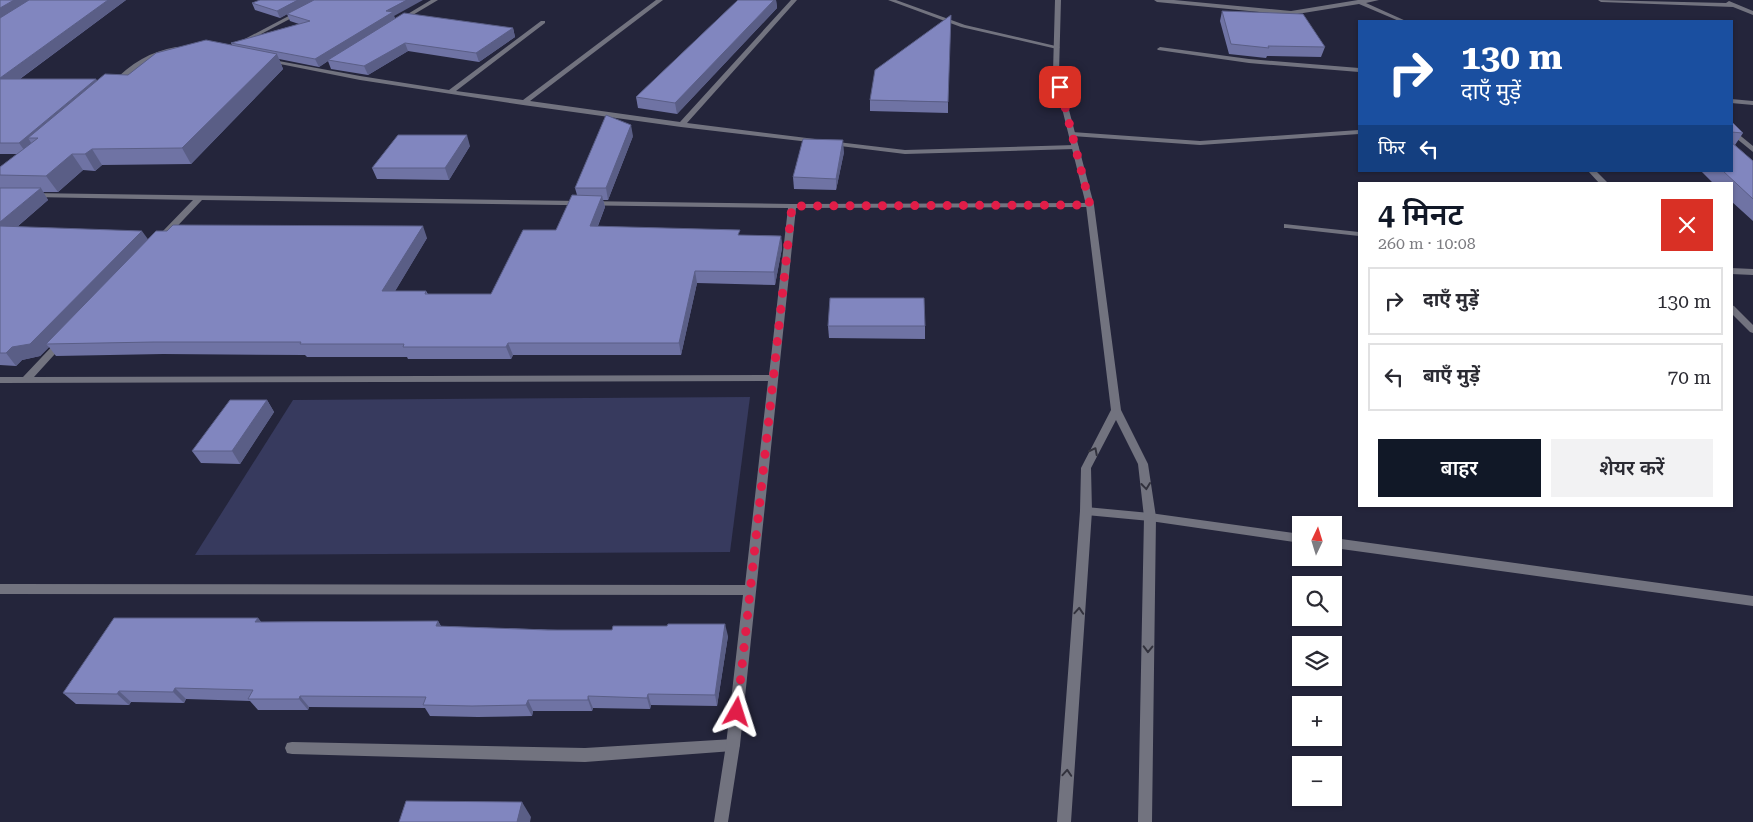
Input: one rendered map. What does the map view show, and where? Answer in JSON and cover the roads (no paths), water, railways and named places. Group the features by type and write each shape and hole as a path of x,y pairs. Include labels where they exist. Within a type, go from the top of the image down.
{"street":[{"path":"239,44 323,0"},
{"path":"394,24 434,0"},
{"path":"523,102 660,0"},
{"path":"681,125 794,0"},
{"path":"891,0 963,26 1057,47"},
{"path":"1058,0 1056,72 1090,205 1116,410 1143,464 1150,518 1145,822"},
{"path":"1157,0 1290,13 1356,1 1376,0"},
{"path":"1601,0 1734,5"},
{"path":"1721,0 1753,13"},
{"path":"1356,1 1401,20"},
{"path":"450,92 543,22"},
{"path":"111,87 133,68 153,55 171,49 196,49"},
{"path":"1160,49 1249,61 1358,70"},
{"path":"261,60 318,72 681,125 905,152 1075,147"},
{"path":"318,72 325,67"},
{"path":"1733,101 1753,103"},
{"path":"1072,134 1200,143 1358,132"},
{"path":"1733,132 1753,150"},
{"path":"1593,172 1603,182"},
{"path":"20,195 792,206 1090,205"},
{"path":"156,243 200,197"},
{"path":"721,822 733,745 792,206"},
{"path":"1287,226 1358,234"},
{"path":"1733,271 1753,272"},
{"path":"1733,310 1753,330"},
{"path":"25,380 66,337"},
{"path":"0,380 774,378"},
{"path":"1064,822 1086,511 1086,468 1116,410"},
{"path":"1086,511 1292,537"},
{"path":"1342,544 1753,601"},
{"path":"0,589 750,590"},
{"path":"292,748 586,755 733,745"}]}
